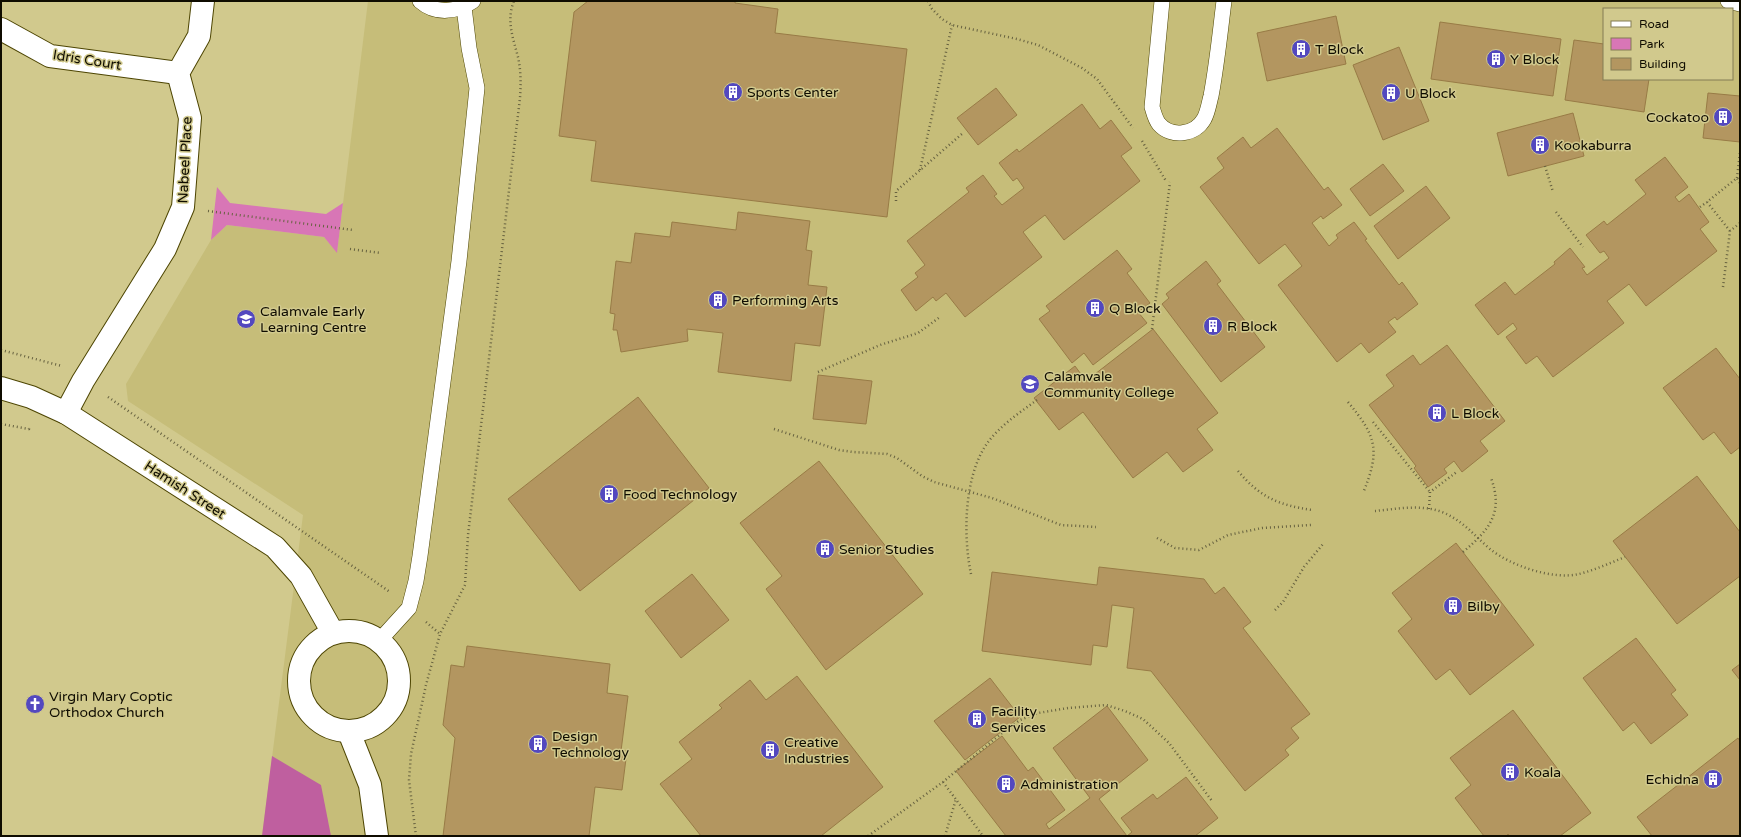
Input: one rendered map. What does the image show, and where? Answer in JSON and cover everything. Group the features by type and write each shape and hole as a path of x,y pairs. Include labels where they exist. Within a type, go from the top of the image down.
{"street":[{"path":"178,73 199,36 203,1"},
{"name":"Idris Court","path":"1,29 50,56 178,73"},
{"name":"Nabeel Place","path":"66,413 83,381 165,249 183,207 190,118 178,73"},
{"name":"Hamish Street","path":"1,388 31,397 66,413 275,547 301,576 333,634"},
{"path":"349,631 366,633 379,641 390,652 398,666 400,682 397,698 390,712 378,723 365,730 349,732 333,729 320,722 308,711 302,697 299,681 301,666 308,652 319,641 333,634 349,631"},
{"path":"349,732 370,785 377,836"}],"lane":[{"path":"379,641 409,608 416,581 459,260 477,88 469,48 469,4 450,11 437,10 420,1"},
{"path":"1162,1 1152,107 1154,116 1160,125 1175,133 1184,133 1199,126 1205,119 1208,111 1214,79 1224,1"},
{"path":"1728,1 1740,4"}],"path":[{"path":"416,836 409,780 411,754 426,685 440,634 465,585 468,535 520,98 521,74 510,16 514,1"},
{"path":"928,1 937,14 952,25 1038,45 1070,60 1096,80 1136,132"},
{"path":"920,170 952,25"},
{"path":"896,201 896,191 963,133"},
{"path":"1140,138 1166,181"},
{"path":"1740,152 1737,178 1740,182"},
{"path":"1545,166 1553,192"},
{"path":"1700,207 1737,178"},
{"path":"1152,329 1170,182"},
{"path":"1707,202 1730,231"},
{"path":"207,211 352,230"},
{"path":"1556,212 1583,247"},
{"path":"1723,287 1730,231 1740,223"},
{"path":"350,249 381,253"},
{"path":"818,372 880,345 918,333 940,317"},
{"path":"1,350 66,367"},
{"path":"108,396 390,591"},
{"path":"970,574 967,528 969,492 977,462 986,444 1002,427 1037,400"},
{"path":"1348,402 1371,434 1374,450 1373,465 1363,493"},
{"path":"1373,422 1430,492 1429,509"},
{"path":"774,429 839,450 887,454 897,458 922,476 934,482 992,498 1061,525 1096,527"},
{"path":"1238,471 1250,485 1264,496 1285,504 1312,510"},
{"path":"1430,492 1458,471"},
{"path":"1463,552 1489,525 1495,513 1496,497 1491,478"},
{"path":"1375,512 1413,508 1440,511 1456,519 1492,550 1505,559 1529,569 1547,574 1578,574 1626,557"},
{"path":"1157,538 1175,548 1199,550 1228,535 1267,527 1311,525"},
{"path":"1275,610 1283,602 1304,568 1323,544"},
{"path":"426,622 440,634"},
{"path":"868,836 943,782 1002,732 1026,717 1038,713 1068,708 1106,705 1143,719 1169,743 1212,801"},
{"path":"943,782 983,836"},
{"path":"945,836 956,799"}],"shaded area":[{"name":"Calamvale Community College","path":"368,1 1740,1 1740,836 262,836 303,515 128,401 126,384 211,240 227,225 324,237 337,252"},
{"path":"272,756 321,785 331,836 262,836"}],"green space":[{"path":"217,187 230,203 326,214 343,203 337,253 324,237 227,225 211,240"}],"building":[{"name":"Sports Center","path":"588,1 735,1 735,3 778,9 775,33 907,49 887,217 591,181 596,141 559,136 574,12"},
{"name":"T Block","path":"1336,16 1346,64 1267,81 1257,33"},
{"name":"Y Block","path":"1440,22 1561,39 1553,96 1431,79"},
{"path":"1574,40 1603,44 1603,80 1649,80 1644,112 1565,100"},
{"name":"U Block","path":"1399,47 1429,121 1383,140 1353,65"},
{"path":"996,88 1017,115 978,145 957,118"},
{"name":"Cockatoo","path":"1708,93 1740,96 1740,142 1703,138"},
{"path":"1082,104 1100,129 1111,120 1132,148 1121,156 1140,181 1064,240 1045,215 1023,232 1042,257 965,317 946,293 936,301 933,297 916,311 901,290 918,277 915,273 925,265 907,241 969,192 966,188 983,175 997,194 994,196 1002,205 1024,188 1017,178 1013,181 999,163 1017,149 1019,152"},
{"name":"Kookaburra","path":"1573,113 1584,156 1508,176 1497,133"},
{"path":"1277,128 1324,190 1328,187 1342,205 1323,219 1321,216 1312,223 1329,246 1338,238 1336,235 1354,222 1367,239 1365,240 1399,285 1402,282 1418,304 1397,320 1395,317 1388,322 1396,332 1369,353 1361,343 1337,362 1278,285 1302,266 1285,244 1259,264 1200,187 1224,168 1217,158 1243,137 1251,148"},
{"path":"1665,157 1688,187 1675,197 1679,202 1689,194 1709,222 1700,229 1717,251 1646,306 1629,284 1607,301 1624,323 1553,377 1537,356 1526,364 1506,337 1517,329 1513,323 1498,335 1475,305 1505,282 1515,295 1555,264 1554,262 1570,248 1585,267 1582,268 1587,275 1609,258 1604,251 1600,253 1586,235 1604,221 1607,225 1646,194 1635,180"},
{"path":"1383,164 1404,191 1370,216 1350,189"},
{"path":"1426,186 1450,218 1398,259 1374,226"},
{"name":"Performing Arts","path":"738,212 810,221 806,250 812,251 808,285 827,287 820,346 795,343 791,381 718,372 723,333 687,329 688,341 621,352 617,330 613,330 615,314 610,313 616,261 631,263 635,233 670,237 672,222 736,230"},
{"name":"Q Block","path":"1117,250 1132,269 1127,273 1150,303 1138,312 1147,323 1093,365 1084,353 1072,363 1039,319 1050,311 1046,306"},
{"name":"R Block","path":"1206,261 1221,281 1217,284 1265,347 1221,382 1162,304 1169,298 1166,294"},
{"path":"1153,329 1218,413 1197,429 1213,450 1183,472 1167,452 1133,478 1083,412 1059,430 1034,398 1075,366 1086,381"},
{"name":"L Block","path":"1447,345 1505,421 1480,441 1488,451 1462,472 1454,461 1444,469 1447,473 1428,487 1414,468 1416,466 1369,405 1394,386 1386,375 1413,355 1420,365"},
{"path":"1716,348 1740,379 1740,447 1731,454 1714,432 1703,440 1663,388"},
{"path":"818,375 872,381 866,424 813,419"},
{"name":"Food Technology","path":"638,397 709,488 580,591 508,499"},
{"name":"Senior Studies","path":"819,461 923,594 826,670 766,589 782,576 740,523"},
{"path":"1697,476 1740,532 1740,576 1677,624 1613,541"},
{"name":"Bilby","path":"1456,543 1534,645 1470,695 1450,669 1436,680 1398,631 1412,619 1392,593"},
{"path":"1099,567 1204,579 1215,594 1224,587 1251,622 1243,628 1310,714 1291,728 1299,738 1285,750 1289,755 1245,791 1151,671 1127,668 1134,608 1112,605 1107,647 1093,645 1091,665 982,651 992,572 1097,585"},
{"path":"692,574 729,620 681,658 645,611"},
{"path":"1636,638 1676,690 1671,694 1688,715 1651,744 1634,722 1623,731 1583,678"},
{"name":"Design Technology","path":"467,646 610,664 607,693 628,696 621,751 627,751 622,790 595,787 589,836 443,836 455,738 443,725 451,665 464,667"},
{"path":"1740,664 1740,680 1732,670"},
{"name":"Creative Industries","path":"797,676 883,787 821,836 701,836 660,784 692,759 679,742 722,708 719,705 750,680 766,700"},
{"name":"Facility Services","path":"990,678 1020,717 965,760 934,721"},
{"name":"Administration","path":"1107,706 1148,760 1099,799 1127,836 1006,836 956,771 1002,736 1028,771 1033,767 1065,810 1046,824 1049,829 1090,798 1053,748"},
{"name":"Koala","path":"1513,710 1591,813 1560,836 1510,836 1508,834 1506,836 1484,836 1455,798 1471,785 1450,758"},
{"name":"Echidna","path":"1738,738 1740,741 1740,836 1652,836 1637,817"},
{"name":"Administration","path":"1186,777 1218,818 1195,836 1127,836 1132,832 1121,818 1153,794 1157,799"}],"place":[{"name":"T Block","path":"1301,49"},
{"name":"Y Block","path":"1496,59"},
{"name":"Sports Center","path":"733,92"},
{"name":"U Block","path":"1391,93"},
{"name":"Cockatoo","path":"1723,117"},
{"name":"Kookaburra","path":"1540,145"},
{"name":"Performing Arts","path":"718,300"},
{"name":"Q Block","path":"1095,308"},
{"name":"Calamvale Early Learning Centre","path":"246,319"},
{"name":"R Block","path":"1213,326"},
{"name":"Calamvale Community College","path":"1030,384"},
{"name":"L Block","path":"1437,413"},
{"name":"Food Technology","path":"609,494"},
{"name":"Senior Studies","path":"825,549"},
{"name":"Bilby","path":"1453,606"},
{"name":"Virgin Mary Coptic Orthodox Church","path":"35,704"},
{"name":"Facility Services","path":"977,719"},
{"name":"Design Technology","path":"538,744"},
{"name":"Creative Industries","path":"770,750"},
{"name":"Koala","path":"1510,772"},
{"name":"Echidna","path":"1713,779"},
{"name":"Administration","path":"1006,784"}]}
